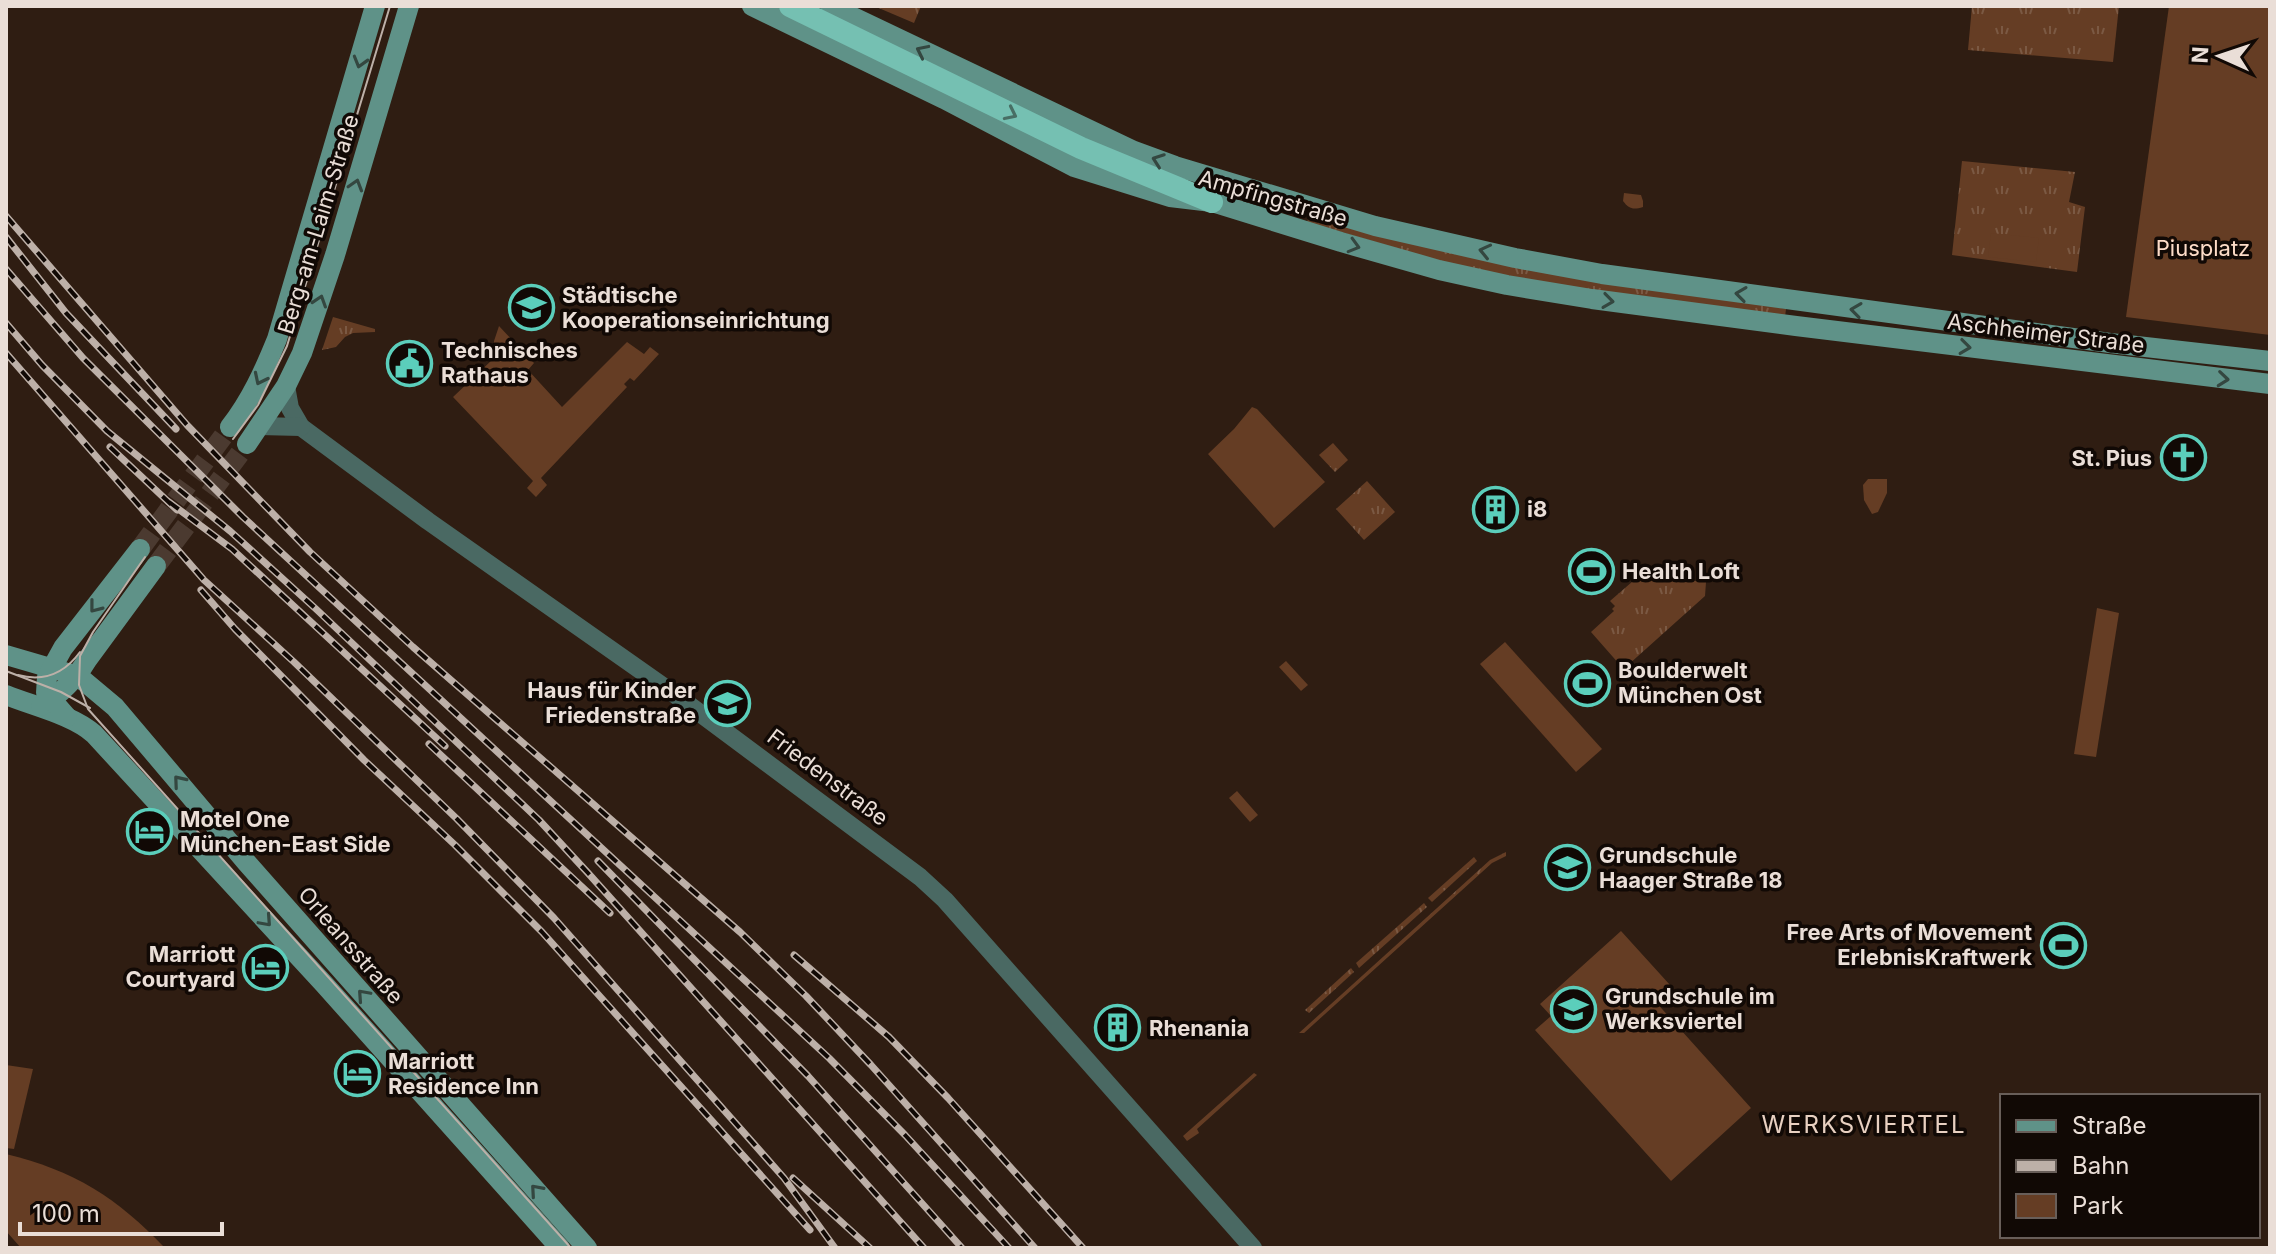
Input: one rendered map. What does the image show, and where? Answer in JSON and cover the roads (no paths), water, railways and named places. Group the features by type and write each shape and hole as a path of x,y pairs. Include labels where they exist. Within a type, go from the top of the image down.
{"highway":[{"path":"790,6 1081,148 1212,202"}],"main road":[{"name":"Berg-am-Laim-Straße","path":"230,427 260,381 277,339 375,6"},
{"name":"Berg-am-Laim-Straße","path":"247,444 286,386 302,353 335,255 409,6"},
{"name":"Ampfingstraße","path":"752,6 944,99 1074,167 1170,197 1212,202 1397,258 1507,285 1816,329"},
{"name":"Ampfingstraße","path":"830,6 1089,131 1175,166 1375,226 1515,258 1602,274 1819,305"},
{"name":"Aschheimer Straße","path":"1819,305 2270,361"},
{"name":"Aschheimer Straße","path":"1816,329 2270,384"},
{"path":"45,700 51,667 140,549"},
{"path":"45,700 78,676 156,566"},
{"path":"6,655 78,676"},
{"name":"Orleansstraße","path":"78,676 115,707 140,734 247,863 587,1248"},
{"name":"Orleansstraße","path":"6,695 45,700 99,739 222,871 560,1248"}],"street":[{"path":"286,386 290,408 301,427"},
{"path":"259,426 301,427"},
{"name":"Friedenstraße","path":"301,427 428,521 677,696 920,877 951,906 1253,1248"}],"tunnel":[{"path":"140,549 230,427"},
{"path":"156,566 247,444"}],"tram line":[{"path":"233,439 258,405 287,346 390,6"},
{"path":"145,557 80,656 79,685 88,709 571,1248"},
{"path":"18,675 45,677 60,671 80,652"},
{"path":"6,671 61,692 90,708"}],"railway":[{"path":"6,216 187,425 310,552 413,647 740,932 871,1065 1035,1248"},
{"path":"6,237 66,313 176,429"},
{"path":"6,269 83,358 243,517 829,1058 1009,1248"},
{"path":"6,323 107,431 230,531 539,820 924,1248"},
{"path":"6,353 204,580 457,819 554,918 784,1178 835,1248"},
{"path":"110,447 177,510"},
{"path":"169,502 232,549 445,746"},
{"path":"201,590 235,629 364,760 542,932 810,1230"},
{"path":"429,744 610,913"},
{"path":"598,861 808,1076 962,1248"},
{"path":"794,955 889,1037 1083,1248"},
{"path":"793,1178 870,1248"}],"place":[{"name":"Städtische Kooperationseinrichtung","path":"531,308"},
{"name":"Technisches Rathaus","path":"410,363"},
{"name":"St. Pius","path":"2183,458"},
{"name":"i8","path":"1496,509"},
{"name":"Health Loft","path":"1591,571"},
{"name":"Boulderwelt München Ost","path":"1587,683"},
{"name":"Haus für Kinder Friedenstraße","path":"727,703"},
{"name":"Motel One München-East Side","path":"149,832"},
{"name":"Grundschule Haager Straße 18","path":"1568,868"},
{"name":"Free Arts of Movement ErlebnisKraftwerk","path":"2063,945"},
{"name":"Marriott Courtyard","path":"266,967"},
{"name":"Grundschule im Werksviertel","path":"1574,1009"},
{"name":"Rhenania","path":"1118,1028"},
{"name":"Marriott Residence Inn","path":"357,1074"}],"district":[{"name":"WERKSVIERTEL","path":"1864,1125"}],"park label":[{"name":"Piusplatz","path":"2203,248"}]}
